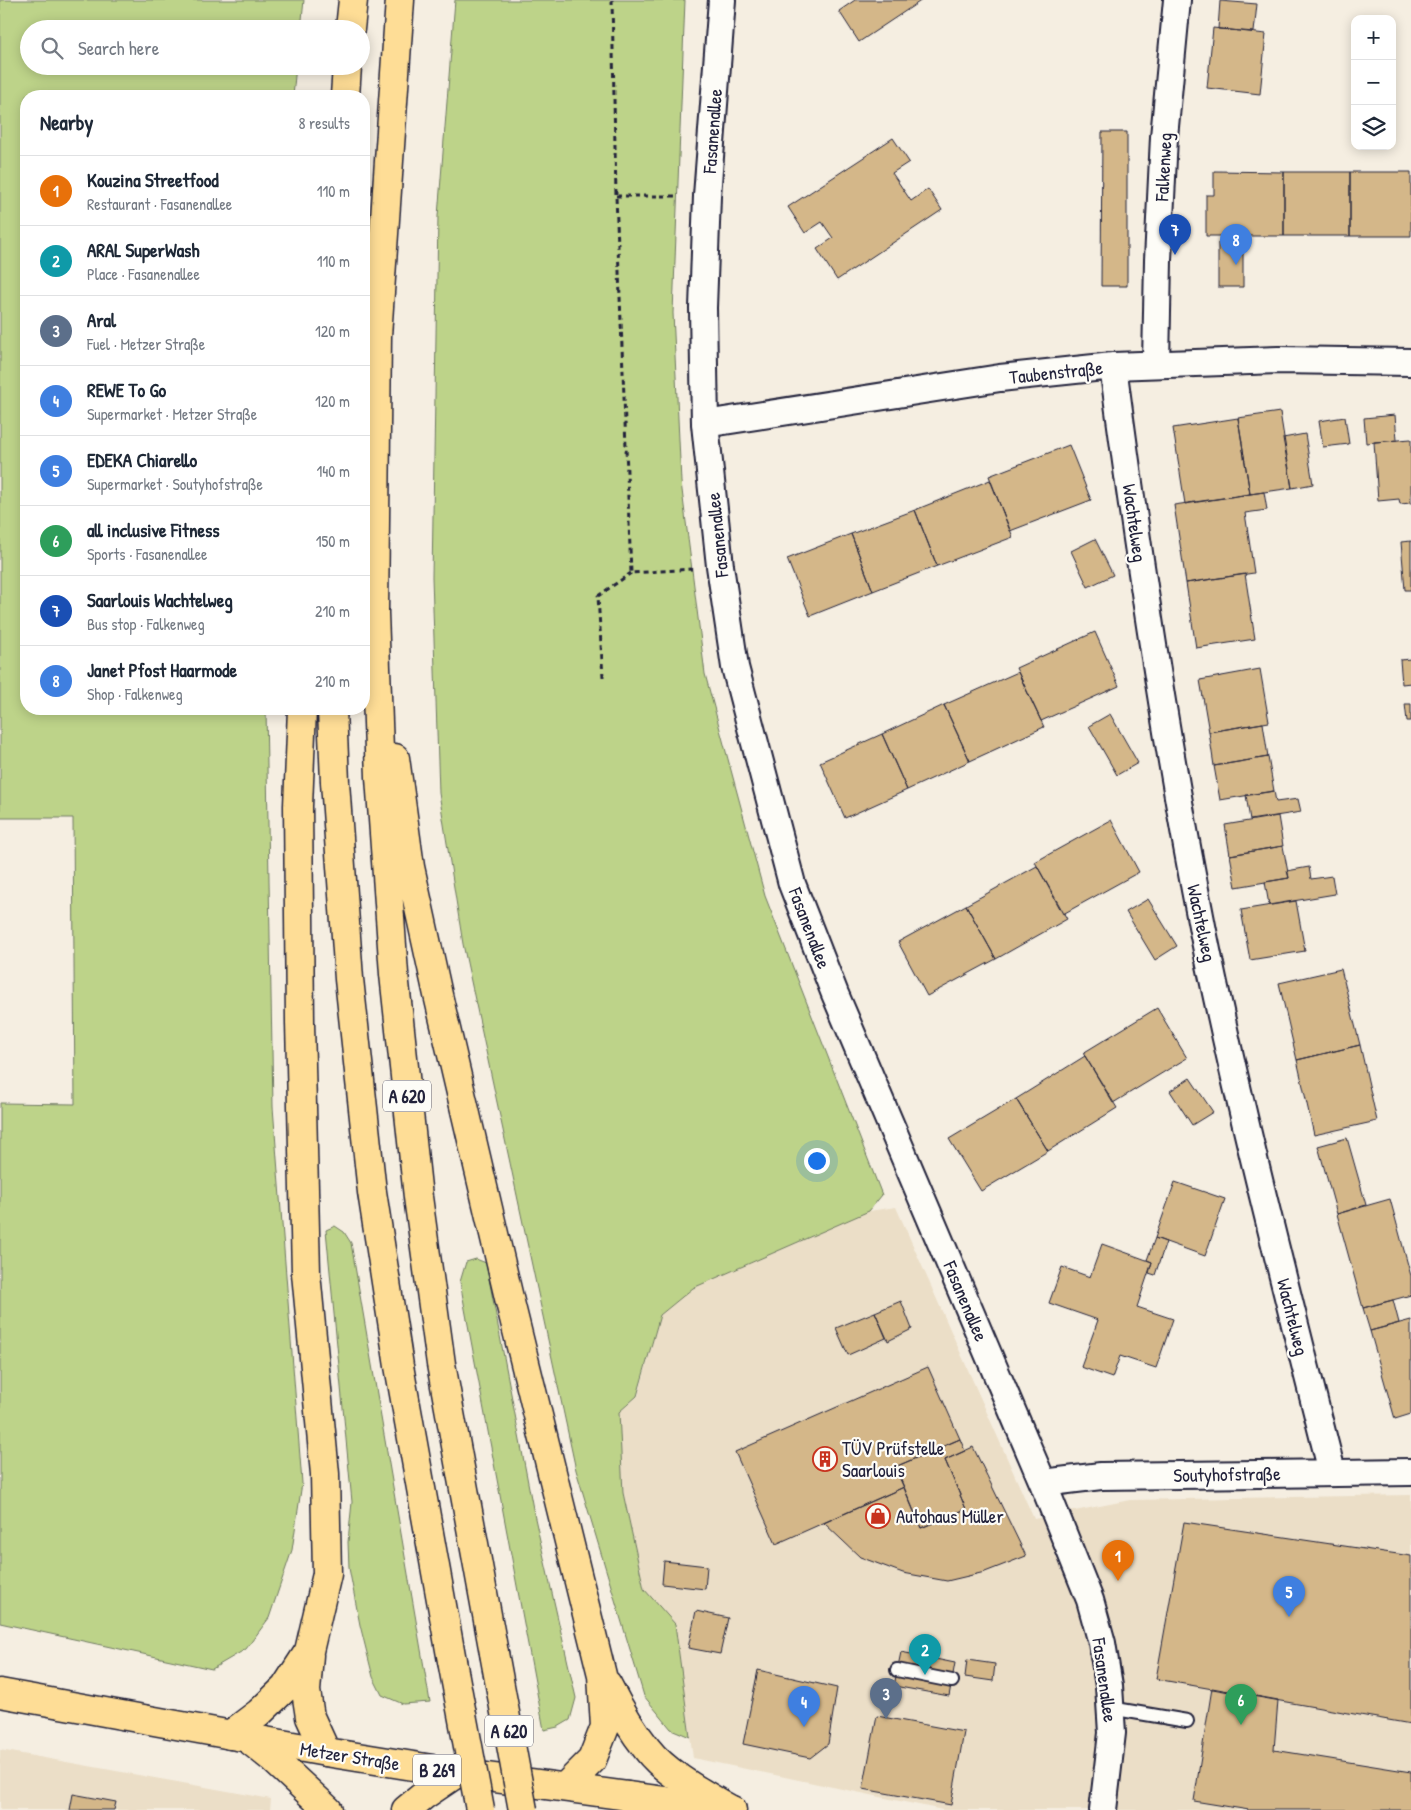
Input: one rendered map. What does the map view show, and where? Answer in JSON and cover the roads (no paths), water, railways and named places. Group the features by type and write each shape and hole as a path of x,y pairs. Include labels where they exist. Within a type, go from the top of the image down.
{"main road":[{"path":"351,20 353,0"},
{"name":"A 620","path":"400,0 376,336 374,614 380,777 395,983 418,1197 442,1364 523,1810"},
{"path":"345,90 346,75"},
{"path":"374,533 384,677 410,867 498,1250 602,1675 605,1727 592,1760 565,1787"},
{"path":"302,715 298,806 300,1033 306,1273 325,1474 327,1574 309,1651 306,1691 310,1717 326,1752"},
{"name":"A 620","path":"332,715 349,979 372,1192 399,1366 480,1810"},
{"path":"309,1651 285,1688 239,1736 272,1758 328,1810"},
{"path":"602,1675 622,1713 648,1751 677,1777 731,1810"},
{"name":"Metzer Straße","path":"0,1693 326,1752 457,1773 565,1787 635,1803 731,1810"},
{"path":"406,1810 422,1796 457,1773"}],"street":[{"name":"Fasanenallee","path":"722,0 707,196 703,308 705,424 720,566 734,667 792,884 835,994 1043,1483 1090,1600 1102,1643 1110,1686 1112,1734 1102,1810"},
{"name":"Falkenweg","path":"1156,364 1158,260 1164,137 1177,0"},
{"name":"Taubenstraße","path":"705,424 1000,378 1113,366 1278,360 1411,362"},
{"name":"Wachtelweg","path":"1113,366 1153,651 1176,789 1204,935 1258,1176 1332,1472"},
{"name":"Soutyhofstraße","path":"1043,1483 1101,1476 1411,1472"}],"lane":[{"path":"898,1670 952,1681"},
{"path":"1110,1708 1188,1721"}],"place":[{"name":"Saarlouis Wachtelweg","path":"1175,255"},
{"name":"Janet Pfost Haarmode","path":"1236,265"},
{"name":"TÜV Prüfstelle Saarlouis","path":"825,1459"},
{"name":"Autohaus Müller","path":"878,1516"},
{"name":"Kouzina Streetfood","path":"1118,1581"},
{"name":"EDEKA Chiarello","path":"1289,1617"},
{"name":"ARAL SuperWash","path":"925,1675"},
{"name":"Aral","path":"886,1719"},
{"name":"all inclusive Fitness","path":"1241,1725"},
{"name":"REWE To Go","path":"804,1727"}]}
